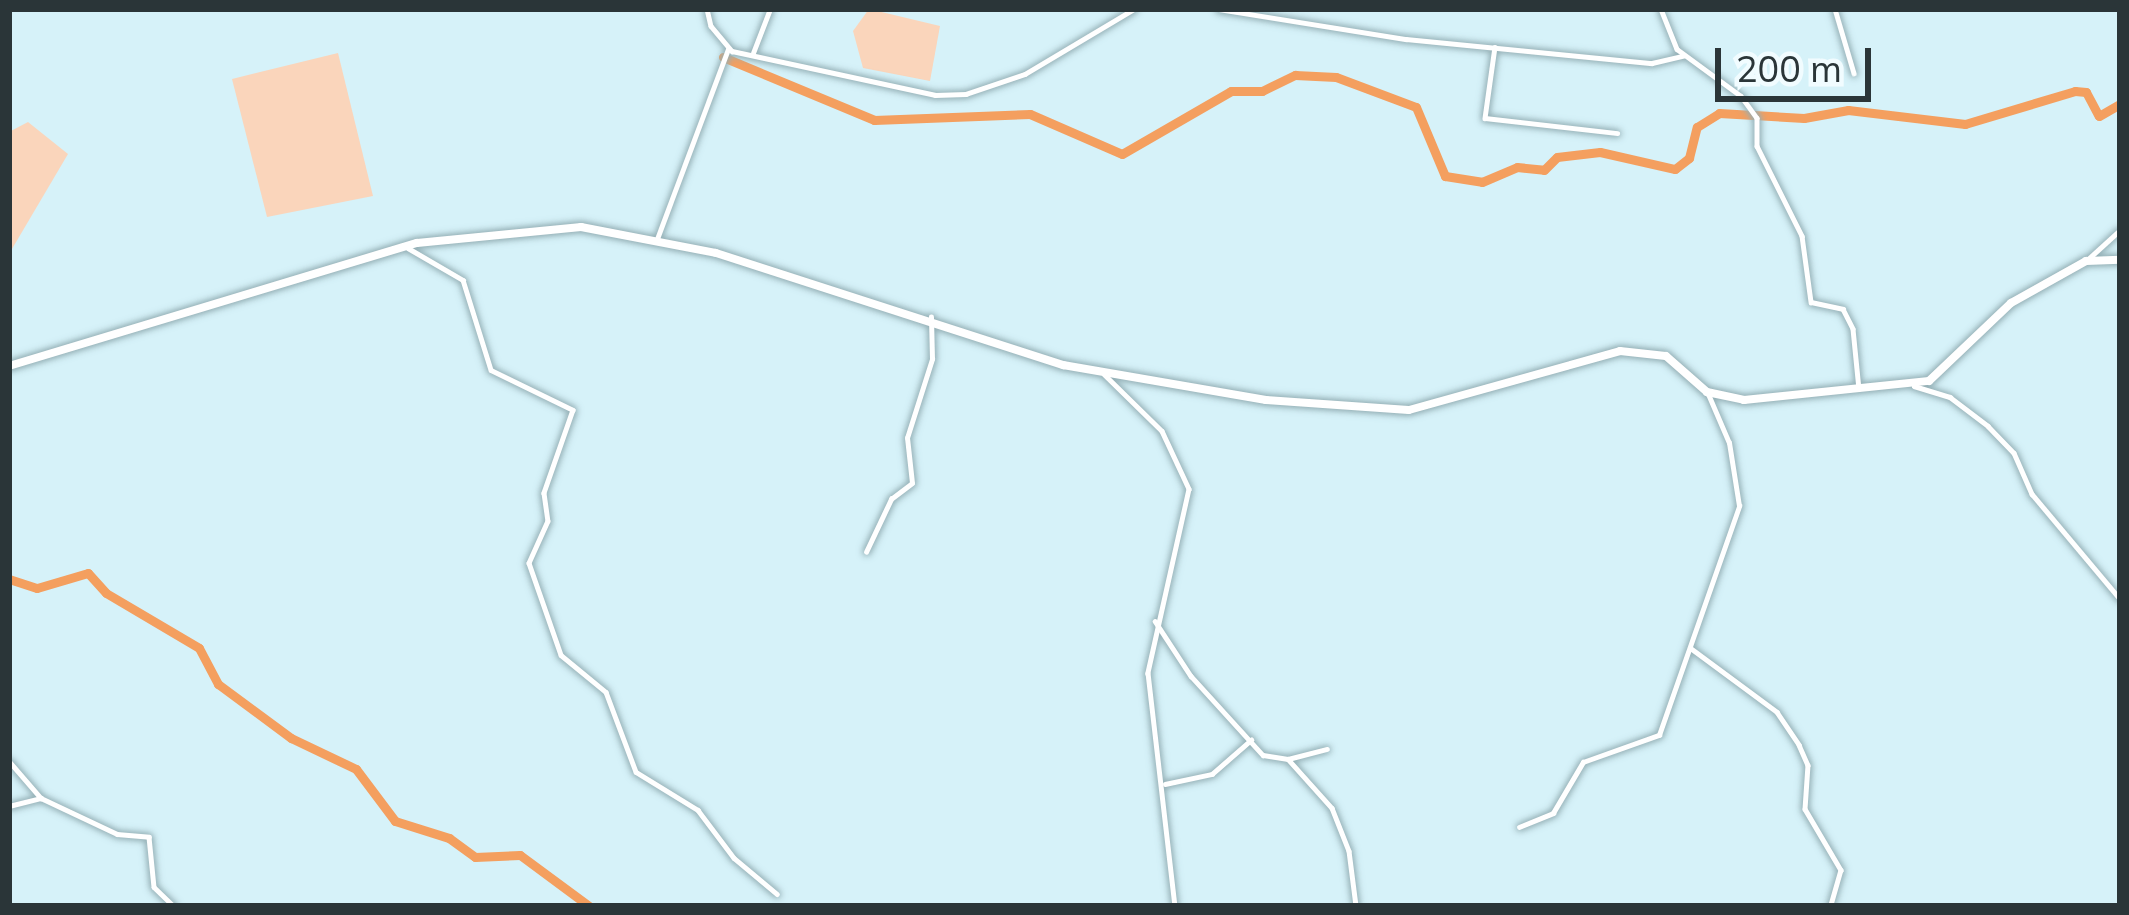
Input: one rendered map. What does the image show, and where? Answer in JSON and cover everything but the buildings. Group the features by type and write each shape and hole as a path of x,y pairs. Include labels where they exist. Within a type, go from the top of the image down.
{"street":[{"path":"707,9 728,49 963,94 1024,74 1134,9"},
{"path":"752,56 770,9"},
{"path":"1218,9 1652,63 1683,56"},
{"path":"1661,9 1683,56 1741,96 1757,118 1757,146 1802,236 1811,302 1843,309 1853,329 1859,391"},
{"path":"1835,9 1854,73"},
{"path":"1495,47 1485,118 1617,133"},
{"path":"657,238 728,49"},
{"path":"9,366 402,247 580,226 657,238 932,317 1103,373 1396,411 1473,397 1620,351 1666,356 1707,392 1729,443 1739,506 1659,734 1583,762 1553,813 1519,827"},
{"path":"1707,392 1744,400 1914,386 1939,375 2011,303 2086,261 2120,230"},
{"path":"402,247 463,280 491,370 573,410 544,493 548,521 530,562 561,656 606,692 622,752 636,772 698,810 734,858 777,894"},
{"path":"2086,261 2120,260"},
{"path":"866,552 890,502 912,483 907,438 932,359 932,317"},
{"path":"1103,373 1162,431 1189,488 1155,621 1148,676 1175,906"},
{"path":"1914,386 1950,397 2001,440 2032,494 2120,598"},
{"path":"1155,621 1191,676 1264,756 1288,759 1327,749"},
{"path":"1692,649 1777,712 1799,745 1808,768 1805,809 1841,870 1831,906"},
{"path":"1162,784 1212,774 1251,740"},
{"path":"1288,759 1332,808 1349,851 1356,906"},
{"path":"9,761 41,798 117,834 150,837 154,887 174,906"},
{"path":"9,806 41,798"}],"shaded area":[{"path":"869,9 940,26 930,81 863,68 853,31"},
{"path":"338,53 373,196 267,217 232,79"},
{"path":"28,122 68,154 9,254 9,132"}],"waterway":[{"path":"723,57 874,120 1030,114 1122,154 1231,91 1262,91 1295,75 1336,77 1416,107 1445,176 1482,182 1517,167 1544,170 1557,157 1600,152 1675,169 1689,158 1697,127 1719,113 1804,118 1848,110 1965,124 2075,91 2086,92 2099,116 2120,104"},
{"path":"9,579 37,588 88,573 106,593 199,648 218,684 291,738 356,769 395,821 449,838 475,857 520,855 589,906"}]}
